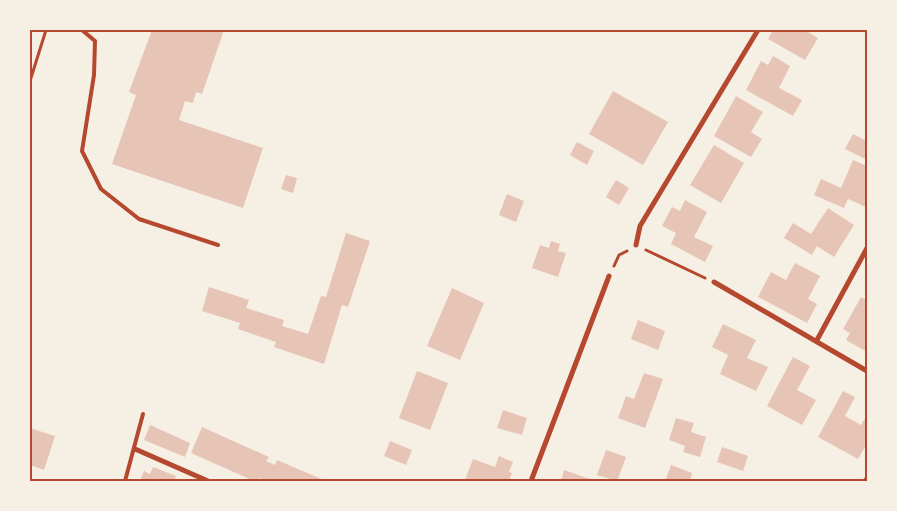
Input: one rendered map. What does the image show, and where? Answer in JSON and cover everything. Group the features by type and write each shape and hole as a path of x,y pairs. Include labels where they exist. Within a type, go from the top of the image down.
{"street":[{"path":"636,245 640,226 758,30"},
{"path":"817,340 867,248"},
{"path":"531,481 609,276"},
{"path":"714,282 867,370"},
{"path":"134,450 208,481"}],"lane":[{"path":"82,30 95,42 94,75 82,151 101,190 139,219 218,245"},
{"path":"125,481 143,414"}],"path":[{"path":"30,82 46,30"},
{"path":"609,276 619,255 636,245 714,282"},
{"path":"864,481 867,477"}],"building":[{"path":"152,30 224,30 202,94 196,92 193,103 185,101 179,120 263,148 243,208 112,164 136,95 129,92"},
{"path":"773,30 809,30 808,32 818,38 805,60 768,39"},
{"path":"773,56 790,66 779,88 802,100 793,116 746,90 761,61 768,65"},
{"path":"613,91 668,122 643,165 589,134"},
{"path":"736,96 763,112 751,132 762,139 751,157 714,136"},
{"path":"853,134 865,140 867,136 867,160 845,149"},
{"path":"577,142 594,151 587,165 570,155"},
{"path":"714,145 744,163 721,203 690,185"},
{"path":"853,160 867,166 866,207 848,199 844,208 814,195 821,179 841,188"},
{"path":"286,175 297,178 293,193 281,189"},
{"path":"616,180 629,188 619,205 606,197"},
{"path":"507,194 524,201 516,222 499,215"},
{"path":"685,200 707,212 694,237 713,246 705,262 671,244 676,233 662,226 672,207 680,211"},
{"path":"828,208 854,225 834,257 817,246 812,255 784,238 793,223 811,234"},
{"path":"346,233 370,241 348,307 342,305 324,364 274,347 276,342 238,329 240,323 202,311 209,287 249,300 246,308 284,320 282,326 308,334 321,296 326,297"},
{"path":"551,241 560,244 558,251 566,253 558,277 532,268 540,245 549,248"},
{"path":"795,263 820,276 808,299 817,304 807,323 758,297 771,272 786,280"},
{"path":"452,288 484,303 460,360 427,346"},
{"path":"861,297 867,300 867,352 846,340 850,333 843,329"},
{"path":"638,320 665,331 658,350 631,339"},
{"path":"723,324 756,340 747,358 768,367 756,391 720,374 728,355 712,347"},
{"path":"793,357 810,366 797,390 816,400 802,425 767,406"},
{"path":"417,371 448,383 430,430 399,418"},
{"path":"644,373 663,379 645,428 618,418 626,396 634,399"},
{"path":"843,391 855,397 845,416 861,425 867,415 867,443 858,459 818,437"},
{"path":"503,410 527,418 522,435 497,428"},
{"path":"676,418 694,423 691,432 706,437 700,457 683,452 685,446 669,440"},
{"path":"150,425 190,443 185,457 144,440"},
{"path":"202,427 269,457 266,461 275,465 277,460 326,481 266,481 259,478 259,481 254,481 191,453"},
{"path":"30,428 55,436 44,470 30,465"},
{"path":"390,441 412,450 406,465 384,456"},
{"path":"722,447 748,456 743,471 717,462"},
{"path":"606,450 626,457 617,481 597,475"},
{"path":"499,456 513,462 509,472 512,473 509,481 465,480 473,459 495,467"},
{"path":"671,465 692,473 690,481 665,481"},
{"path":"153,467 176,476 174,481 140,481 144,471 150,474"},
{"path":"564,470 590,479 589,481 561,481"}]}
